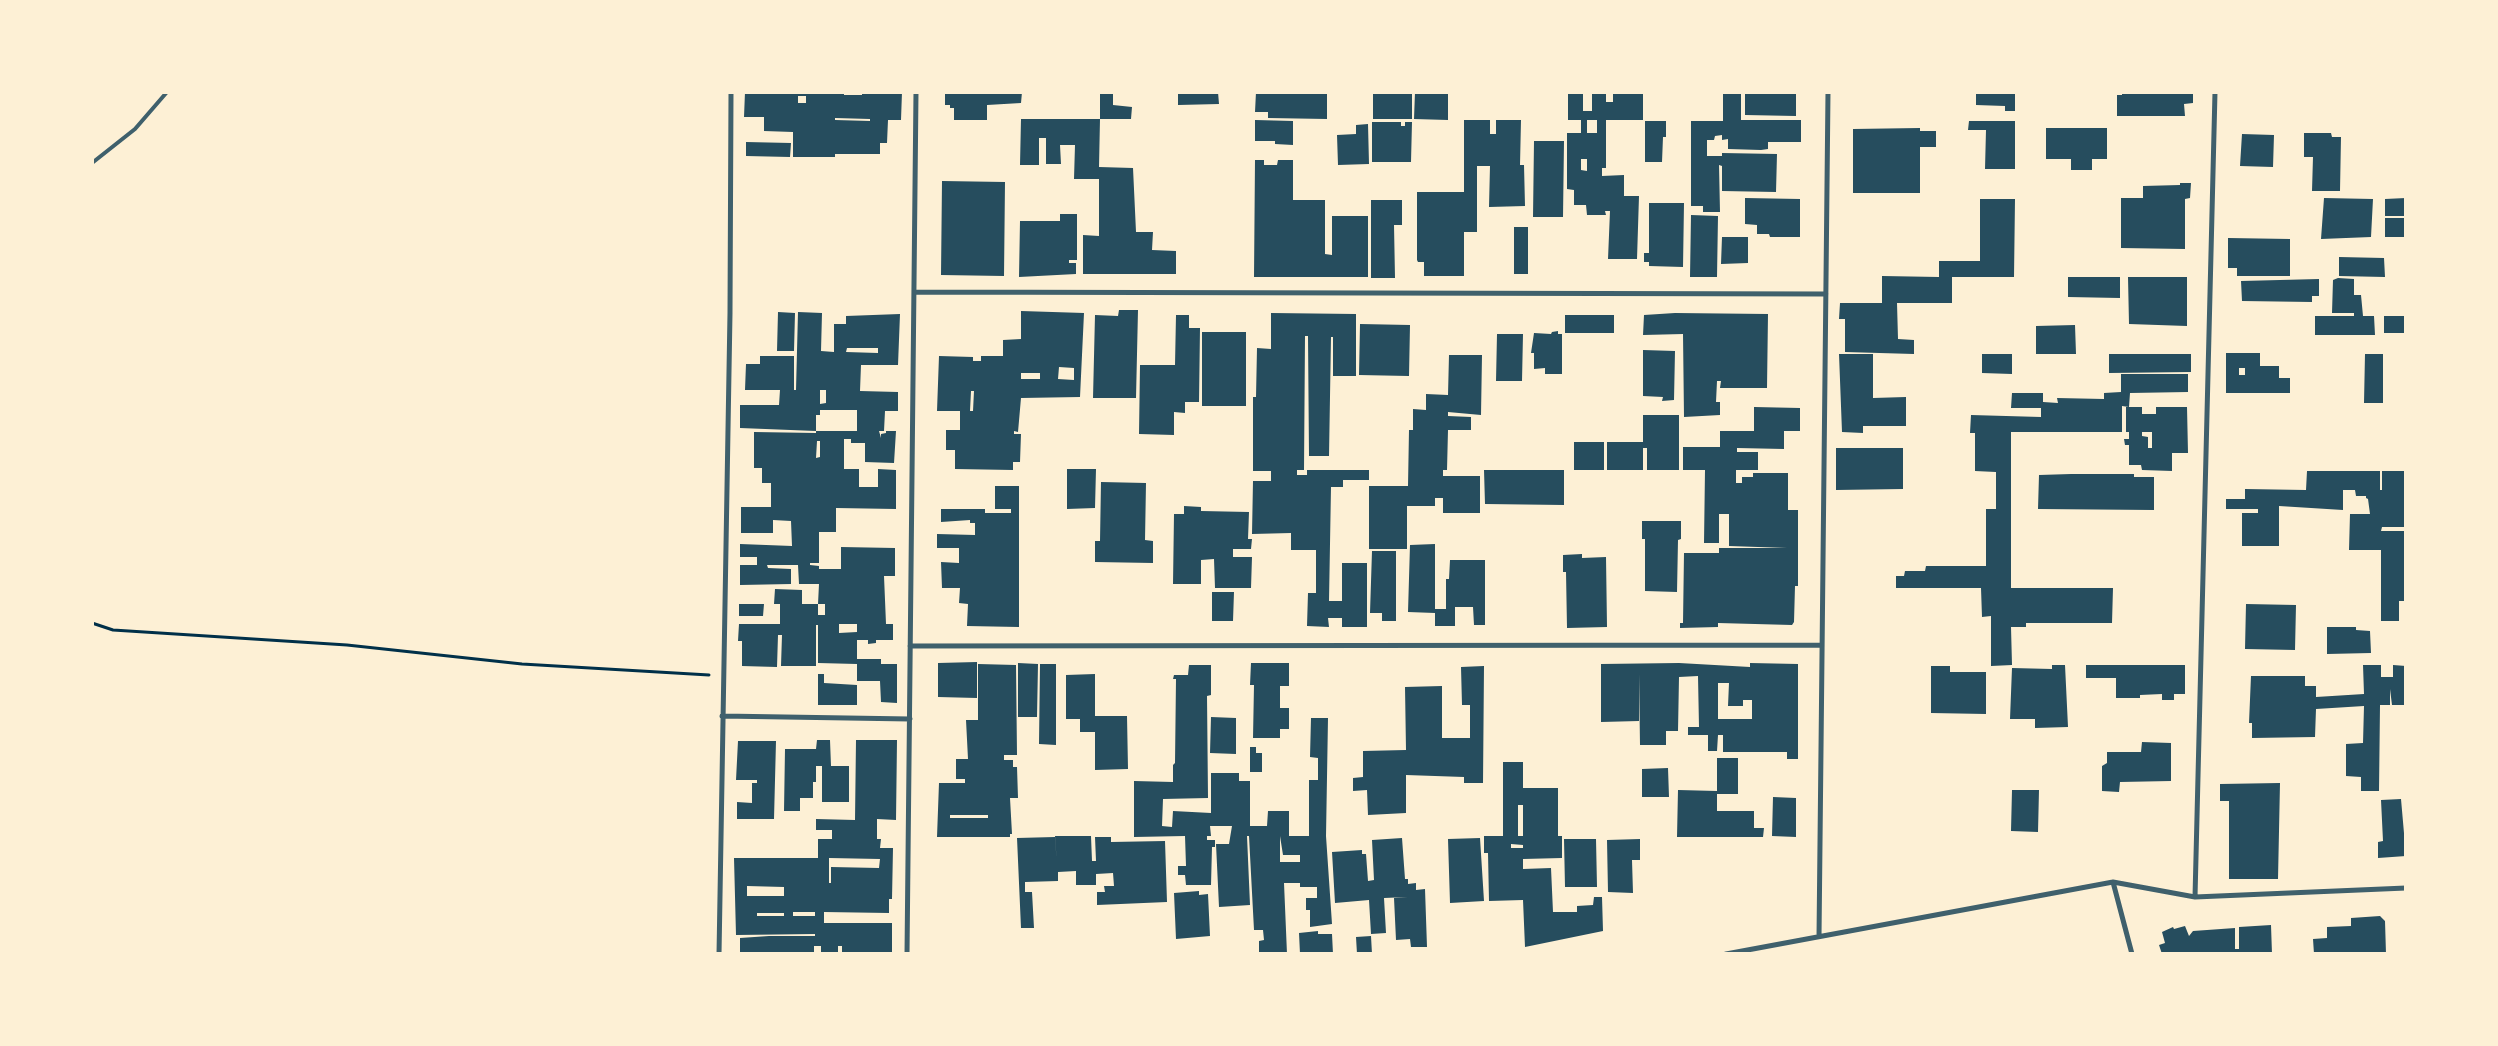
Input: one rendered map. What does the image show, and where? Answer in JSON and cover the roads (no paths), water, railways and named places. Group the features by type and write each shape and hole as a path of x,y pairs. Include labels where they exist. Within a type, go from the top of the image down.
{"street":[{"path":"719,954 730,323 731,92"},
{"path":"907,954 916,92"},
{"path":"1819,936 1828,92"},
{"path":"2195,897 2214,92"},
{"path":"914,292 1826,294"},
{"path":"910,646 1822,645"},
{"path":"722,716 910,719"},
{"path":"2113,882 2132,954"},
{"path":"1726,954 2113,882 2195,897 2406,888"}],"lane":[{"path":"92,163 135,129 167,92"}]}
